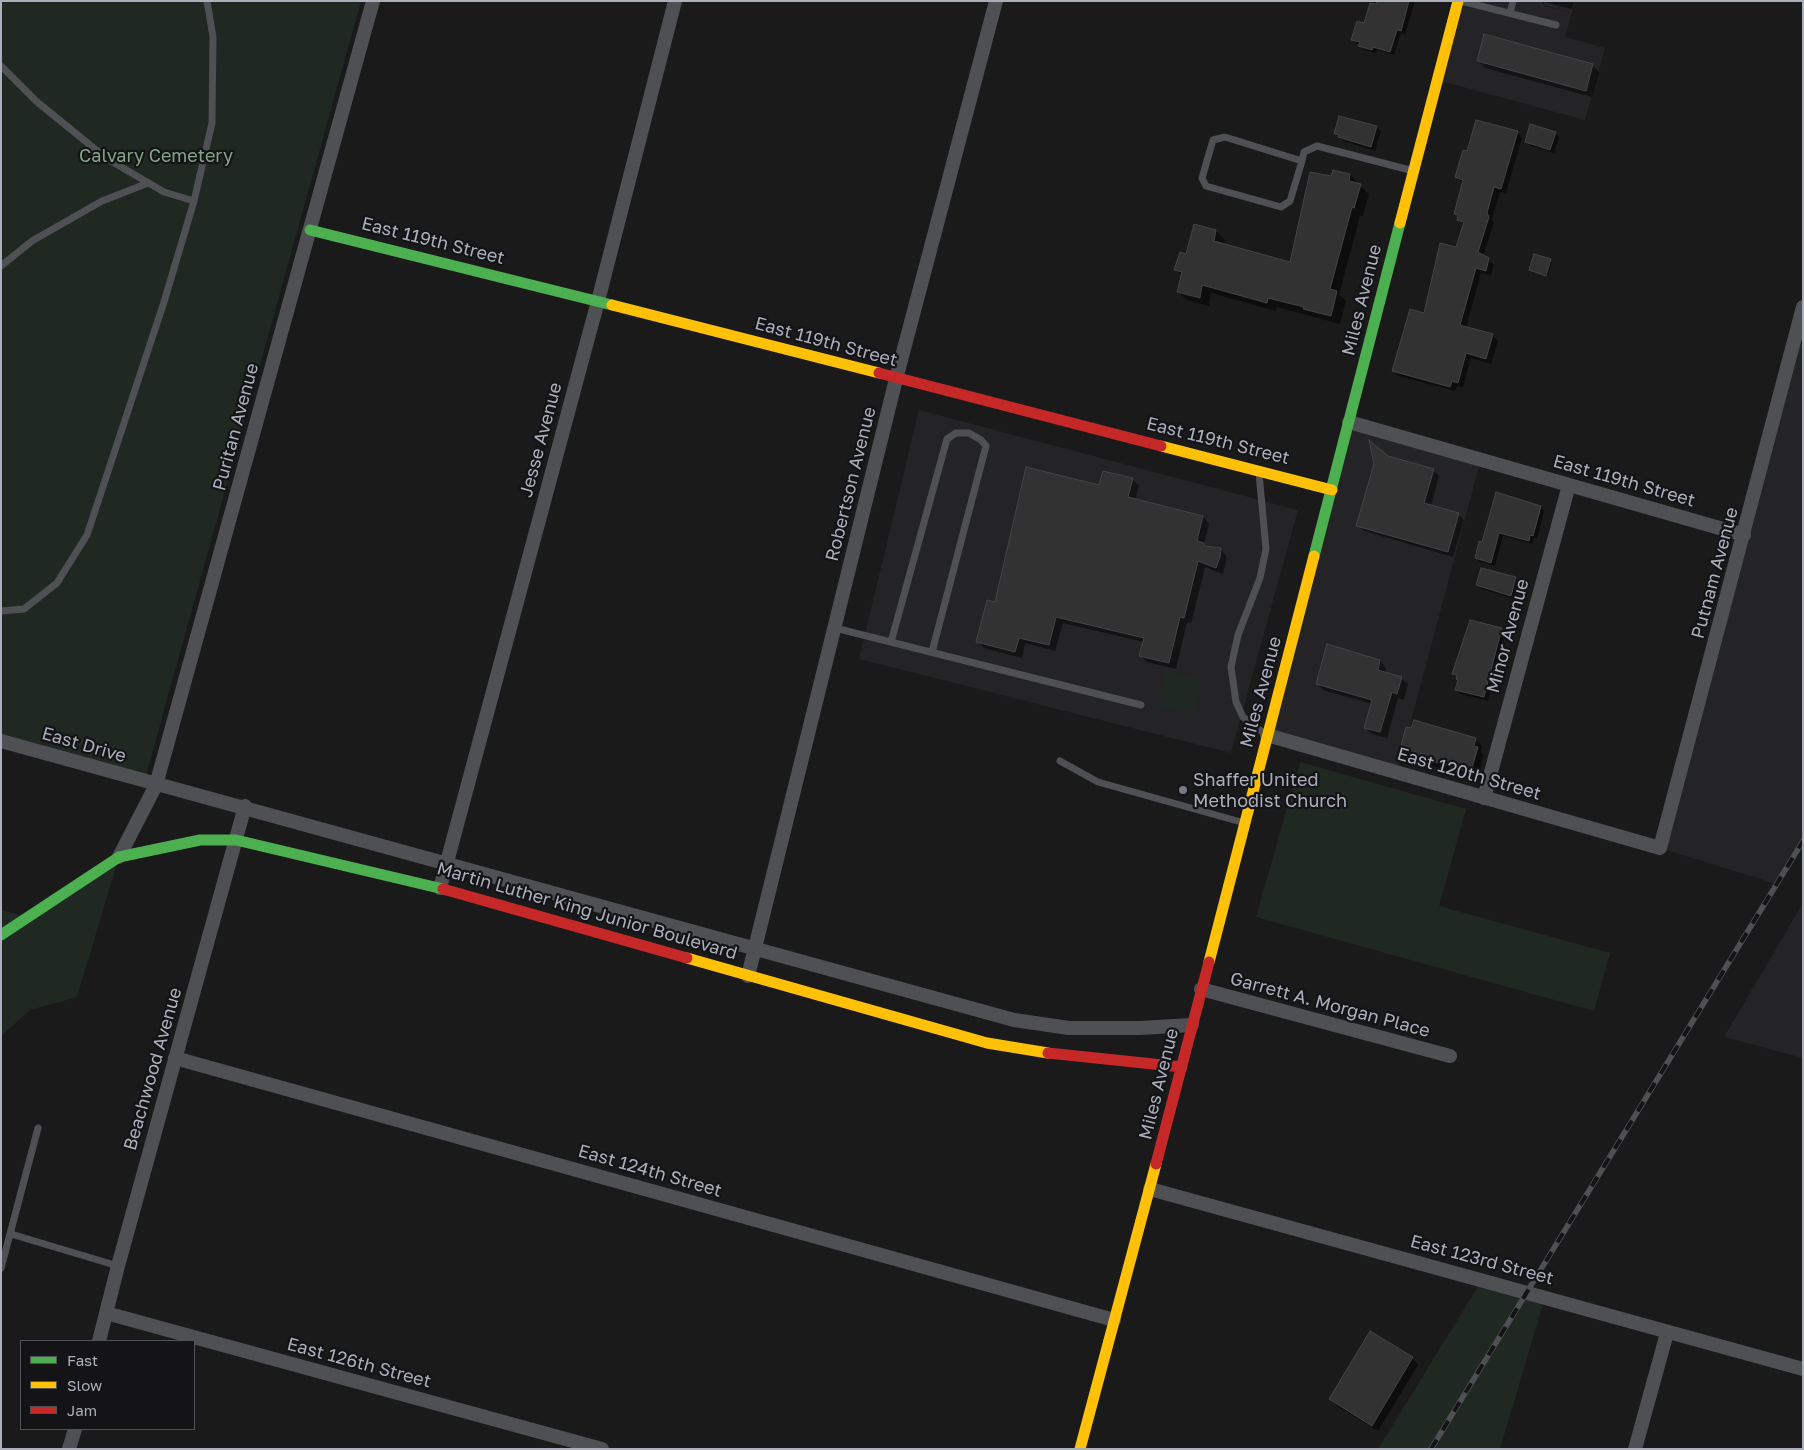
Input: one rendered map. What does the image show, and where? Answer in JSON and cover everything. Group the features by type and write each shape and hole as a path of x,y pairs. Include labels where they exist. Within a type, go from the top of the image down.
{"street":[{"name":"Puritan Avenue","path":"119,857 156,785 373,1"},
{"name":"Jesse Avenue","path":"440,888 598,301 674,1"},
{"name":"Robertson Avenue","path":"748,976 896,380 996,1"},
{"name":"Miles Avenue","path":"1080,1449 1182,1067 1413,171 1459,1"},
{"name":"East 119th Street","path":"310,230 598,301 896,380 1332,490"},
{"name":"Putnam Avenue","path":"1660,848 1803,307"},
{"name":"East 119th Street","path":"1349,422 1744,535"},
{"name":"Minor Avenue","path":"1484,798 1569,485"},
{"name":"East 120th Street","path":"1267,735 1660,848"},
{"name":"East Drive","path":"1,741 156,785"},
{"name":"Martin Luther King Junior Boulevard","path":"156,785 245,806 1014,1020 1069,1028 1140,1028 1192,1025"},
{"name":"Beachwood Avenue","path":"99,1340 245,806"},
{"name":"Martin Luther King Junior Boulevard","path":"1,935 119,857 200,840 236,840 440,888 748,976 1025,1051 1182,1067"},
{"name":"Garrett A. Morgan Place","path":"1201,989 1450,1056"},
{"name":"East 124th Street","path":"175,1058 1114,1320"},
{"name":"East 123rd Street","path":"1150,1189 1666,1333 1803,1369"},
{"name":"East 126th Street","path":"106,1313 602,1449"},
{"path":"1635,1449 1666,1333"},
{"path":"69,1449 75,1430"}],"lane":[{"path":"1,611 24,609 57,583 87,535 164,302 194,200 212,123 213,37 207,1"},
{"path":"1459,1 1556,25"},
{"path":"1510,13 1512,1"},
{"path":"1,66 36,101 106,158 164,192 194,200"},
{"path":"1302,160 1225,137 1213,140 1202,178 1206,186 1281,207 1290,201 1302,160 1304,152 1317,146 1413,171"},
{"path":"1,266 32,241 102,201 148,183"},
{"path":"890,642 947,439 956,433 969,434 981,440 986,446 932,652"},
{"path":"1258,471 1266,550 1260,578 1238,635 1231,667 1236,702 1242,717 1267,735"},
{"path":"835,628 1141,705"},
{"path":"1060,761 1098,782 1244,823"},
{"path":"1,1268 38,1128"},
{"path":"11,1234 118,1266"}],"shaded area":[{"path":"1458,1 1575,1 1565,37 1605,48 1585,120 1437,80"},
{"path":"1803,307 1803,841 1777,884 1660,848"},
{"path":"919,410 1298,510 1231,753 859,659"},
{"path":"1349,422 1481,459 1397,773 1267,735"},
{"path":"1803,903 1803,1058 1724,1037"}],"green space":[{"name":"Calvary Cemetery","path":"1,1 361,1 146,775 1,735"},
{"path":"1166,671 1202,679 1193,715 1158,706"},
{"path":"1300,762 1466,809 1439,906 1610,953 1594,1011 1256,917"},
{"path":"119,857 77,997 30,1010 1,1036 1,910 28,917"},
{"path":"1482,1280 1545,1297 1500,1449 1378,1449"}],"building":[{"path":"1377,1 1409,1 1401,31 1397,30 1390,52 1373,47 1372,50 1358,46 1360,42 1351,40 1357,21 1364,23 1370,3 1376,4"},
{"path":"1484,34 1593,64 1586,91 1477,61"},
{"path":"1339,116 1377,126 1371,147 1338,137 1339,135 1334,134"},
{"path":"1476,120 1518,131 1501,189 1494,187 1487,213 1489,217 1478,252 1489,258 1486,271 1476,268 1460,325 1493,334 1486,359 1466,353 1458,383 1452,381 1450,387 1392,371 1410,309 1424,313 1440,243 1456,247 1464,222 1457,220 1458,215 1454,214 1463,180 1455,177 1463,150 1467,151"},
{"path":"1530,124 1556,132 1550,150 1525,142"},
{"path":"1333,170 1350,174 1349,181 1361,184 1354,208 1352,207 1330,289 1337,291 1331,316 1268,298 1267,303 1202,285 1200,298 1177,292 1182,272 1174,270 1180,252 1186,254 1194,224 1216,230 1214,241 1290,262 1310,172 1331,176"},
{"path":"1534,254 1551,259 1546,276 1529,270"},
{"path":"1369,440 1388,456 1434,469 1424,503 1459,513 1448,552 1356,526 1374,464"},
{"path":"1026,467 1099,485 1103,471 1133,478 1128,497 1203,516 1197,541 1204,543 1204,546 1221,548 1220,557 1216,568 1198,561 1184,618 1180,617 1169,663 1139,656 1144,638 1056,617 1049,645 1019,638 1015,652 976,642 987,600 995,602"},
{"path":"1496,492 1541,506 1533,536 1530,535 1529,541 1499,533 1491,563 1475,558 1479,541 1482,542"},
{"path":"1481,568 1516,577 1511,596 1476,585"},
{"path":"1470,620 1502,628 1484,697 1455,690 1458,680 1456,679 1457,675 1452,674"},
{"path":"1327,644 1380,660 1378,670 1402,677 1397,694 1392,692 1380,732 1364,728 1372,700 1316,684"},
{"path":"1414,720 1476,738 1474,746 1478,747 1469,772 1402,753 1403,747 1401,746 1406,727 1411,728"},
{"path":"1370,1331 1413,1357 1372,1426 1329,1399"}],"railway":[{"path":"1431,1449 1803,841"}],"traffic: fast":[{"path":"1314,556 1400,223"},
{"path":"310,230 612,305"},
{"path":"1,935 119,857 200,840 236,840 443,889"}],"traffic: slow":[{"path":"1400,223 1458,1"},
{"path":"612,305 879,373"},
{"path":"1161,446 1332,490"},
{"path":"1209,962 1314,556"},
{"path":"687,958 987,1043 1048,1053"},
{"path":"1080,1449 1156,1164"}],"traffic: jam":[{"path":"879,373 1161,446"},
{"path":"443,889 687,958"},
{"path":"1156,1164 1209,962"},
{"path":"1048,1053 1182,1067"}],"place":[{"name":"Shaffer United Methodist Church","path":"1183,790"}]}
